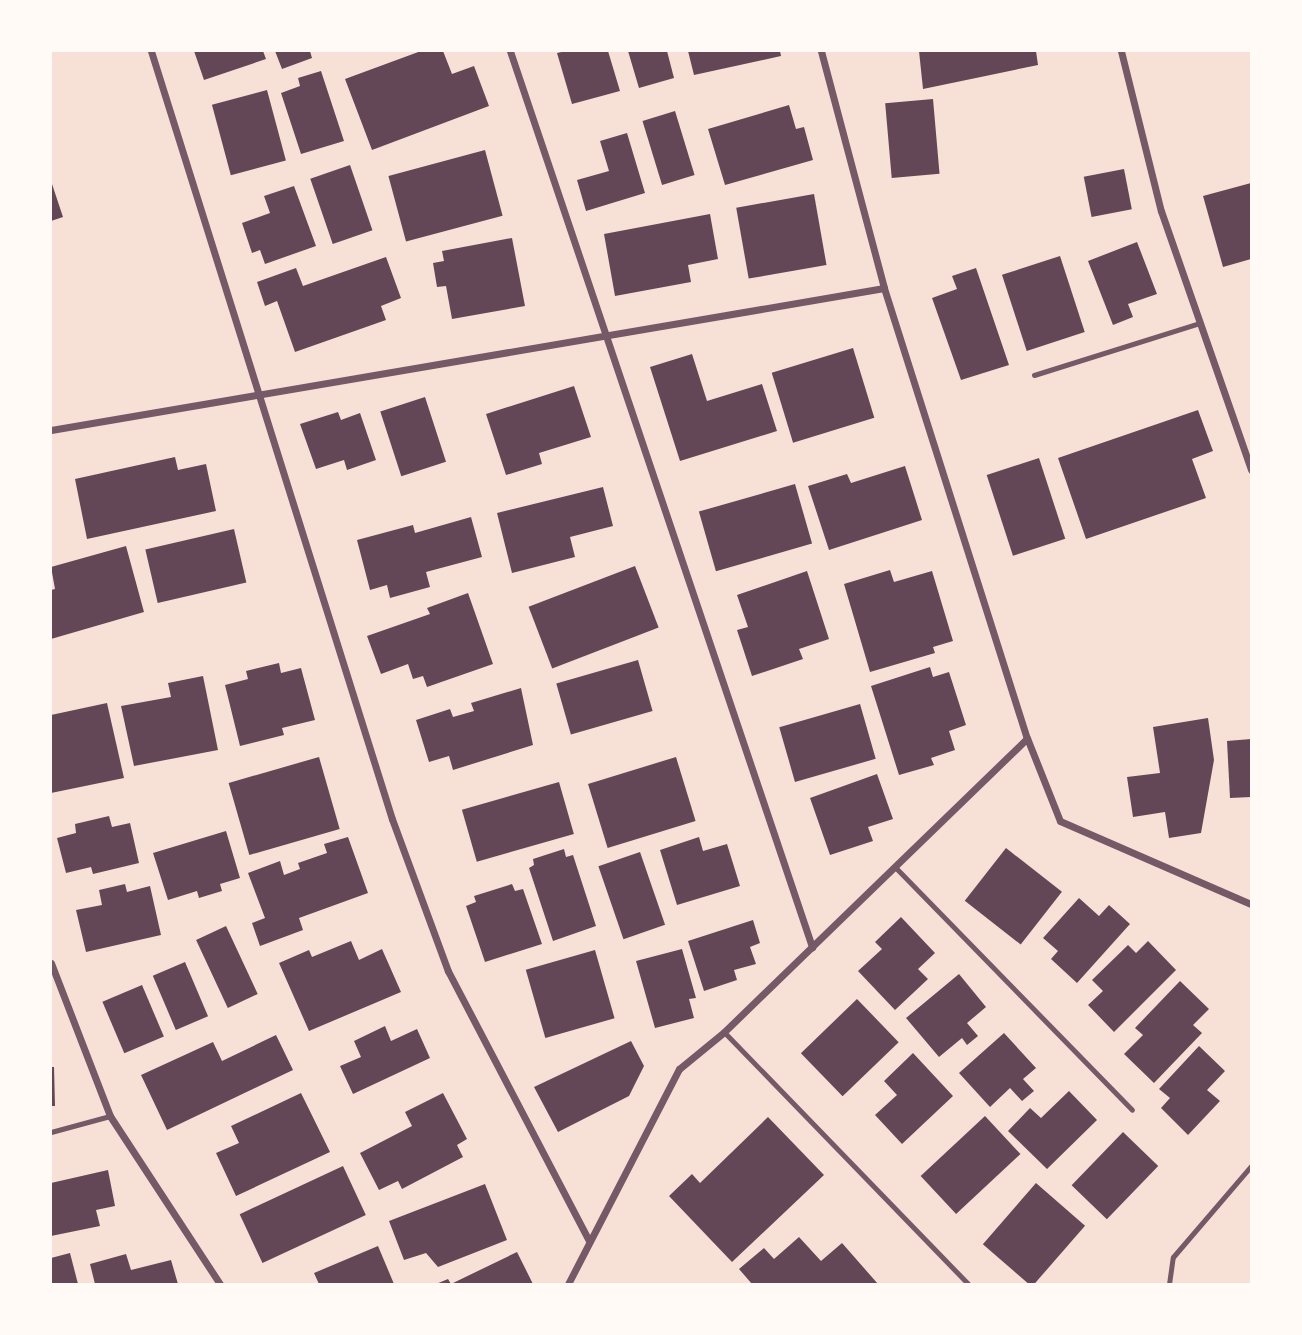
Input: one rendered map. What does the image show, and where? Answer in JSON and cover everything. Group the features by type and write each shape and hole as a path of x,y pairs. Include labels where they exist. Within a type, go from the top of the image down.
{"street":[{"path":"151,51 261,394 392,819 448,971 589,1241"},
{"path":"510,51 812,947"},
{"path":"821,51 884,288 1027,738 1060,821 1251,904"},
{"path":"1121,51 1161,211 1251,470"},
{"path":"51,430 884,288"},
{"path":"568,1284 679,1069 724,1032 1027,738"},
{"path":"51,963 110,1116 220,1284"}],"lane":[{"path":"1034,375 1200,323"},
{"path":"895,867 1132,1110"},
{"path":"724,1032 968,1284"},
{"path":"51,1132 110,1116"},
{"path":"1169,1284 1173,1257 1251,1166"}],"building":[{"path":"194,51 263,51 266,59 204,80"},
{"path":"275,51 310,51 312,58 282,69"},
{"path":"421,51 443,51 452,74 474,66 489,106 372,150 345,79"},
{"path":"608,51 620,91 572,104 557,53"},
{"path":"628,51 667,51 674,78 639,88"},
{"path":"688,51 780,51 781,56 694,75"},
{"path":"919,51 1036,51 1038,65 923,89"},
{"path":"321,71 344,141 301,154 281,93 300,86 298,78"},
{"path":"267,90 286,161 231,175 212,105"},
{"path":"933,99 940,174 892,178 885,103"},
{"path":"789,105 796,129 804,127 813,160 725,185 708,129"},
{"path":"675,111 695,175 662,185 642,121"},
{"path":"627,133 645,193 586,211 577,180 609,171 600,141"},
{"path":"485,150 503,216 406,242 388,176"},
{"path":"350,165 372,230 333,244 310,179"},
{"path":"1124,169 1132,209 1092,217 1084,177"},
{"path":"51,181 63,217 51,221"},
{"path":"1251,183 1251,259 1223,267 1203,196"},
{"path":"294,186 316,246 265,264 260,250 252,253 242,223 270,213 264,196"},
{"path":"814,194 827,265 749,279 736,208"},
{"path":"710,214 718,259 688,265 691,282 615,296 604,234"},
{"path":"512,238 525,306 452,319 446,286 437,287 433,263 444,261 442,251"},
{"path":"1137,242 1157,294 1128,304 1133,317 1113,325 1088,261"},
{"path":"1060,256 1085,332 1027,351 1002,275"},
{"path":"386,257 401,298 381,306 386,320 295,352 277,301 265,306 257,282 296,268 303,286"},
{"path":"976,268 1009,365 961,380 932,298 957,289 952,276"},
{"path":"853,348 874,418 793,443 772,373"},
{"path":"692,354 707,401 762,384 777,431 680,461 650,367"},
{"path":"574,386 591,437 539,453 542,464 506,475 486,414"},
{"path":"425,397 446,462 401,476 380,412"},
{"path":"1198,410 1213,451 1192,459 1206,498 1086,539 1058,458"},
{"path":"338,412 341,420 360,413 376,460 347,470 344,460 316,469 300,424"},
{"path":"175,457 178,470 206,464 216,511 87,539 75,479"},
{"path":"1039,458 1065,539 1013,556 987,475"},
{"path":"905,466 922,520 829,550 808,486 847,474 851,483"},
{"path":"795,484 812,544 716,571 699,512"},
{"path":"603,487 613,526 570,537 575,557 512,573 497,513"},
{"path":"471,517 482,557 426,572 430,587 390,598 387,585 370,590 357,540 413,525 415,533"},
{"path":"234,529 246,583 158,603 145,549"},
{"path":"126,546 144,612 51,639 51,590 55,589 51,567"},
{"path":"635,566 659,628 552,668 529,607"},
{"path":"890,570 894,582 932,571 953,641 933,647 935,653 870,672 844,584"},
{"path":"807,571 829,639 799,649 803,659 752,676 737,630 748,627 737,595"},
{"path":"468,593 493,664 427,687 423,676 413,679 408,664 381,674 367,636 430,614 427,608"},
{"path":"638,660 653,711 571,734 556,683"},
{"path":"279,663 281,673 301,668 315,720 282,728 284,735 240,746 225,685 248,679 246,671"},
{"path":"930,667 933,677 949,672 966,725 949,731 955,750 931,758 934,765 899,775 871,686"},
{"path":"203,676 218,750 134,766 121,706 171,697 168,683"},
{"path":"521,688 533,745 453,770 449,756 429,762 416,720 450,709 453,717 474,711 471,703"},
{"path":"107,703 124,778 51,793 51,715"},
{"path":"860,704 876,759 795,782 779,727"},
{"path":"1208,718 1214,760 1201,833 1169,838 1165,812 1133,817 1127,777 1160,773 1153,727"},
{"path":"1251,739 1251,797 1230,798 1227,741"},
{"path":"319,757 340,829 249,855 229,783"},
{"path":"676,757 696,821 608,848 588,784"},
{"path":"877,774 893,819 868,827 873,841 830,855 810,798"},
{"path":"559,782 574,834 477,862 462,810"},
{"path":"109,816 112,827 130,823 139,863 93,874 91,867 66,873 57,838 76,833 75,824"},
{"path":"226,831 240,878 220,884 222,891 199,898 197,891 168,900 153,853"},
{"path":"348,837 368,893 299,918 303,930 260,946 252,923 265,918 248,873 280,861 284,875 300,869 298,863 327,853 324,844"},
{"path":"699,837 703,851 727,844 740,886 677,905 660,850"},
{"path":"1006,848 1062,892 1021,945 965,901"},
{"path":"564,849 566,857 573,855 596,926 553,941 529,868 534,865 533,859"},
{"path":"640,852 665,925 623,939 598,866"},
{"path":"125,884 127,892 150,886 161,935 86,952 76,910 102,905 99,890"},
{"path":"512,884 515,891 523,889 542,944 485,962 466,906 476,902 474,896"},
{"path":"1079,898 1099,916 1109,905 1130,924 1077,983 1051,959 1058,951 1043,938"},
{"path":"901,917 935,953 918,969 928,979 895,1010 858,971 882,949 875,942"},
{"path":"753,920 760,943 750,947 756,964 734,970 737,980 704,991 688,941"},
{"path":"226,926 258,994 228,1008 196,940"},
{"path":"351,941 359,960 382,949 401,992 309,1031 279,963 309,950 312,957"},
{"path":"1148,941 1176,970 1114,1032 1088,1005 1103,991 1092,980 1128,945 1136,953"},
{"path":"682,949 696,998 689,999 694,1018 655,1028 636,961"},
{"path":"595,950 615,1018 545,1038 526,970"},
{"path":"185,962 208,1016 176,1030 153,976"},
{"path":"959,974 986,1007 967,1023 978,1036 967,1045 962,1038 939,1057 906,1018"},
{"path":"1180,981 1209,1009 1193,1025 1202,1033 1154,1083 1124,1054 1143,1035 1135,1028"},
{"path":"142,985 164,1037 124,1053 102,1002"},
{"path":"857,999 899,1042 843,1096 801,1053"},
{"path":"385,1026 391,1041 417,1029 430,1058 353,1094 340,1066 361,1057 354,1041"},
{"path":"1004,1033 1036,1068 1023,1079 1034,1091 1022,1101 1010,1088 990,1107 959,1073"},
{"path":"276,1035 293,1070 167,1130 141,1075 213,1042 222,1061"},
{"path":"631,1041 644,1066 629,1096 558,1132 534,1087"},
{"path":"1199,1046 1225,1071 1207,1090 1220,1101 1188,1135 1161,1108 1170,1098 1159,1089"},
{"path":"913,1053 953,1096 902,1144 875,1115 897,1095 884,1081"},
{"path":"51,1067 54,1067 55,1106 51,1106"},
{"path":"1069,1091 1097,1120 1047,1169 1008,1131 1030,1108 1041,1118"},
{"path":"301,1093 330,1152 236,1196 216,1153 239,1143 231,1126"},
{"path":"443,1093 467,1139 457,1145 463,1157 402,1189 398,1181 379,1190 360,1153 412,1126 405,1112"},
{"path":"985,1116 1020,1154 956,1214 921,1176"},
{"path":"768,1117 824,1175 732,1262 669,1196 692,1174 700,1183"},
{"path":"1123,1132 1158,1166 1107,1219 1072,1185"},
{"path":"343,1166 366,1215 263,1263 240,1214"},
{"path":"108,1170 115,1206 96,1210 100,1226 51,1236 51,1183"},
{"path":"1036,1183 1085,1226 1034,1284 1029,1284 983,1244"},
{"path":"485,1184 507,1240 438,1267 426,1253 404,1260 389,1221"},
{"path":"799,1237 821,1261 842,1243 878,1284 752,1284 739,1269 764,1248 774,1259"},
{"path":"378,1246 394,1284 319,1284 314,1273"},
{"path":"517,1252 533,1284 451,1284"},
{"path":"70,1253 78,1284 51,1284 51,1258"},
{"path":"126,1254 131,1270 171,1260 178,1284 95,1284 90,1264"},
{"path":"448,1279 451,1284 436,1284"}]}
